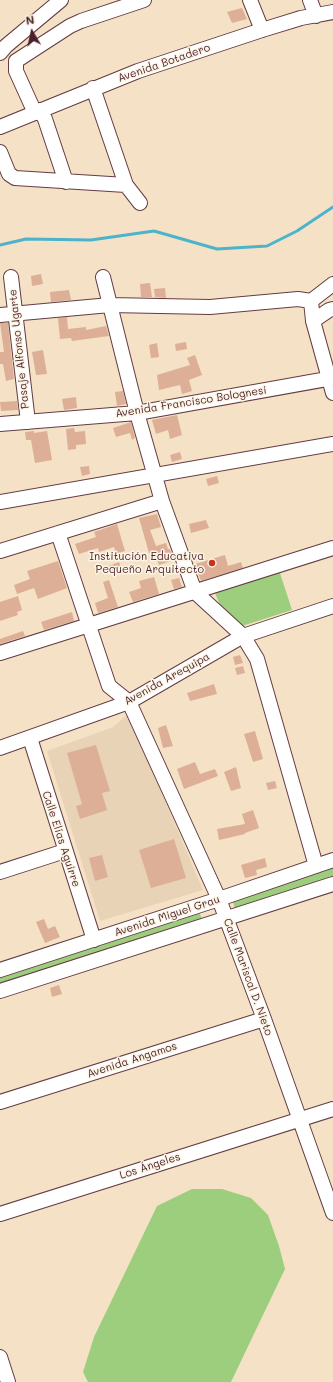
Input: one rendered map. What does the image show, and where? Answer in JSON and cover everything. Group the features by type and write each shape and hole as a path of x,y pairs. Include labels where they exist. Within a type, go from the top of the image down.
{"street":[{"path":"0,53 6,46 61,0"},
{"path":"66,182 45,119 38,111 16,70 16,61 81,20 144,0"},
{"path":"250,0 262,30"},
{"path":"310,0 316,16"},
{"name":"Avenida Botadero","path":"0,127 138,71 301,18 333,12"},
{"path":"93,88 126,185 140,203"},
{"path":"0,152 9,174 15,178 126,185"},
{"name":"Pasaje Alfonso Ugarte","path":"11,277 28,422"},
{"path":"103,277 137,413 162,501 195,592 243,636 257,660 316,866"},
{"path":"0,315 16,315 110,305 210,307 298,299 311,301 333,284"},
{"path":"311,301 313,321 329,362 333,394"},
{"path":"313,321 329,310 333,309"},
{"name":"Avenida Francisco Bolognesi","path":"0,424 137,413 331,379"},
{"path":"0,502 333,444"},
{"path":"0,551 162,501"},
{"path":"58,533 109,686 129,702"},
{"path":"0,652 333,548"},
{"name":"Avenida Arequipa","path":"0,748 129,702 243,636 333,606"},
{"name":"Calle Mariscal D. Nieto","path":"129,702 219,899 332,1205"},
{"name":"Calle Elías Aguirre","path":"30,738 94,940"},
{"path":"0,872 65,851"},
{"name":"Avenida Miguel Grau","path":"0,970 219,899 333,860"},
{"name":"Avenida Miguel Grau","path":"0,991 333,884"},
{"name":"Avenida Angamos","path":"0,1102 264,1018"},
{"name":"Los Ángeles","path":"0,1214 333,1109"},
{"path":"0,1357 8,1382"}],"shaded area":[{"path":"128,714 203,890 100,921 47,751 113,727"}],"green space":[{"path":"279,570 292,610 239,627 219,603 214,590"},
{"path":"333,865 333,877 235,909 232,899"},
{"path":"198,909 202,919 0,985 0,974"},
{"path":"192,1189 222,1189 251,1198 268,1215 285,1269 231,1382 88,1382 83,1372 94,1337 157,1206"}],"building":[{"path":"242,8 247,19 232,23 227,12"},
{"path":"41,274 43,284 32,286 31,276"},
{"path":"150,283 152,297 141,297 140,284"},
{"path":"165,288 166,298 155,297 154,289"},
{"path":"69,290 71,300 51,302 50,292"},
{"path":"67,317 68,329 86,327 86,330 106,326 109,336 72,341 71,338 60,339 58,318"},
{"path":"0,323 8,323 14,379 6,381 3,364 0,364 0,352 4,352"},
{"path":"186,342 187,349 176,351 175,344"},
{"path":"157,343 159,357 151,358 149,345"},
{"path":"43,350 47,374 36,375 32,352"},
{"path":"195,355 202,375 189,380 192,391 182,394 180,385 159,390 157,375 190,365 187,358"},
{"path":"123,391 126,404 117,406 115,392"},
{"path":"76,397 77,408 64,410 62,399"},
{"path":"17,401 18,410 1,411 0,402"},
{"path":"177,415 182,435 170,439 168,430 156,434 152,420"},
{"path":"131,422 135,438 132,440 130,433 116,437 113,428"},
{"path":"74,428 75,432 85,431 86,444 76,445 76,449 68,450 66,429"},
{"path":"34,431 34,433 47,431 52,460 35,463 31,440 26,440 25,432"},
{"path":"180,452 182,459 172,462 170,455"},
{"path":"89,466 90,474 82,476 80,467"},
{"path":"217,476 219,483 208,486 206,479"},
{"path":"157,514 161,527 150,530 156,546 166,543 174,560 159,565 154,552 149,553 139,518"},
{"path":"206,520 209,528 191,533 189,524"},
{"path":"117,524 125,551 116,554 114,547 99,552 98,548 79,554 75,544 96,537 94,532"},
{"path":"225,555 228,566 241,562 243,568 201,581 195,564"},
{"path":"58,561 67,588 38,599 34,588 17,594 14,585 30,579 27,571"},
{"path":"119,562 122,571 112,574 109,566"},
{"path":"154,577 159,594 133,602 129,592 141,588 139,581"},
{"path":"179,578 182,587 174,589 171,580"},
{"path":"109,580 118,607 98,613 95,603 108,598 103,582"},
{"path":"18,596 22,610 17,612 18,615 0,621 0,602"},
{"path":"72,612 74,621 44,630 41,622"},
{"path":"23,631 25,636 0,644 0,639"},
{"path":"240,655 243,663 235,665 233,657"},
{"path":"243,666 245,673 237,675 235,668"},
{"path":"214,684 217,694 190,701 187,693"},
{"path":"166,725 173,746 163,748 158,728"},
{"path":"255,731 263,759 253,762 244,734"},
{"path":"96,745 110,791 102,793 107,810 80,819 76,806 82,804 67,753"},
{"path":"195,762 200,774 215,769 218,776 184,789 177,769"},
{"path":"236,767 241,788 231,791 224,772"},
{"path":"275,781 277,788 268,790 266,783"},
{"path":"253,810 259,828 245,834 219,840 217,829 245,824 242,814"},
{"path":"174,839 186,878 151,888 139,850"},
{"path":"102,855 108,877 95,881 89,858"},
{"path":"265,858 267,867 256,870 257,875 245,878 241,865"},
{"path":"44,919 48,929 55,926 60,937 45,943 36,922"},
{"path":"59,985 62,994 52,997 50,988"}],"waterway":[{"path":"0,245 26,239 91,240 154,231 217,249 267,246 297,231 333,207"}],"place":[{"name":"Institución Educativa Pequeño Arquitecto","path":"212,563"}]}
